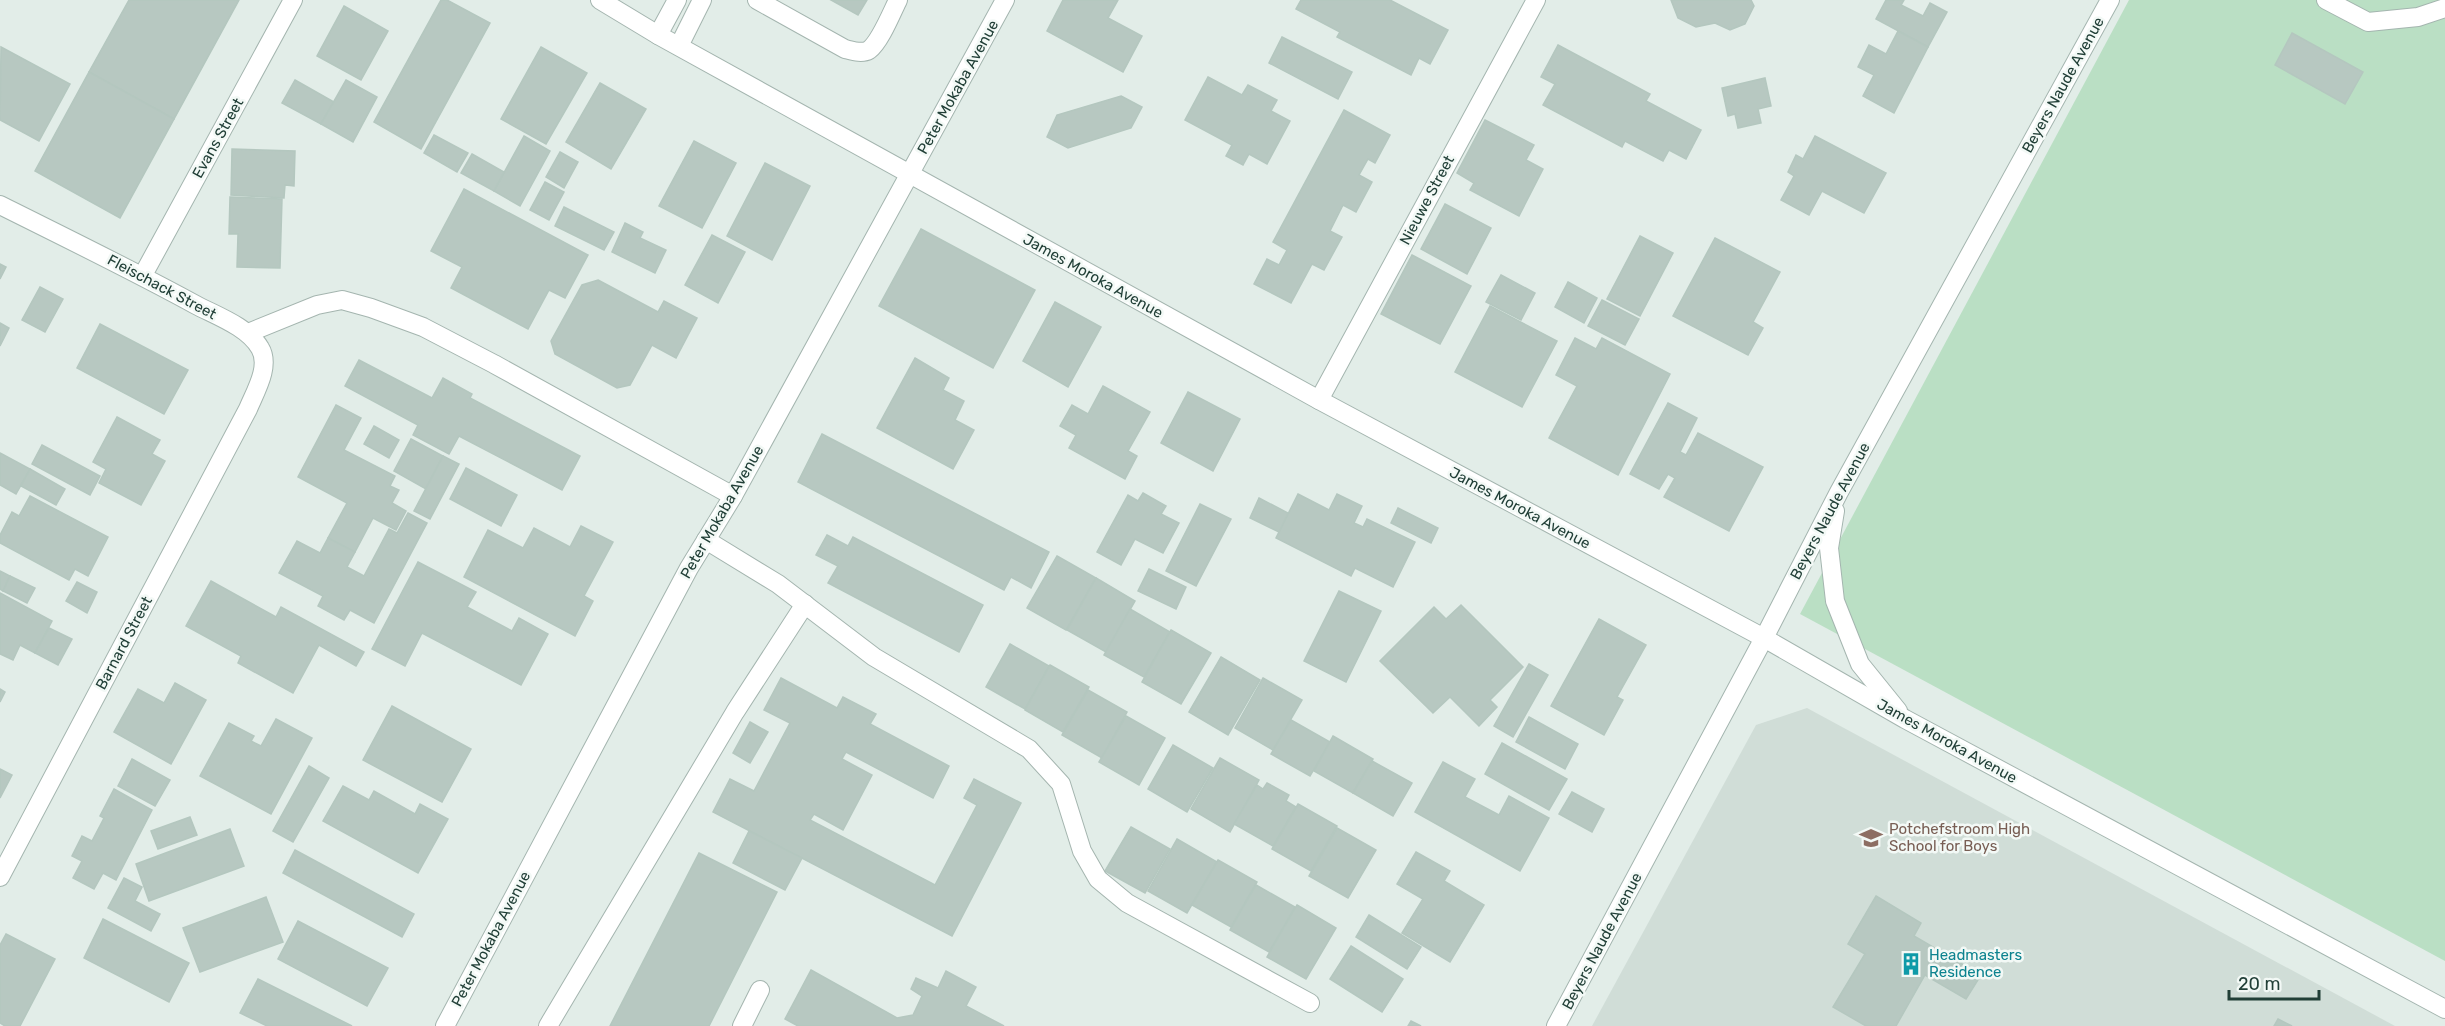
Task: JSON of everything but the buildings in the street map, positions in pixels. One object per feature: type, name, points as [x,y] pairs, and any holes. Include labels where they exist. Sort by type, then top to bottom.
[{"type":"street","name":"Evans Street","points":[[142,275],[293,0]]},
{"type":"street","name":"James Moroka Avenue","points":[[600,0],[657,35],[1319,400],[1764,638],[1905,719],[2445,1009]]},
{"type":"street","points":[[657,35],[677,0]]},
{"type":"street","points":[[679,46],[702,0]]},
{"type":"street","points":[[757,0],[845,49],[859,52],[868,51],[875,44],[898,0]]},
{"type":"street","name":"Peter Mokaba Avenue","points":[[445,1026],[706,540],[733,496],[1005,0]]},
{"type":"street","name":"Nieuwe Street","points":[[1319,400],[1536,0]]},
{"type":"street","name":"Beyers Naude Avenue","points":[[1556,1026],[1764,638],[1839,492],[2110,0]]},
{"type":"street","points":[[2326,0],[2368,22],[2418,17],[2445,8]]},
{"type":"street","name":"Fleischack Street","points":[[0,205],[142,275],[248,333],[261,349],[264,360],[260,380],[248,409]]},
{"type":"street","points":[[248,333],[316,305],[342,300],[371,308],[423,327],[733,496]]},
{"type":"street","name":"Barnard Street","points":[[0,877],[248,409]]},
{"type":"street","points":[[1839,492],[1829,548],[1835,601],[1860,664],[1905,719]]},
{"type":"street","points":[[706,540],[778,584],[874,657],[1029,750],[1061,783],[1082,851],[1098,879],[1127,903],[1310,1003]]},
{"type":"street","points":[[548,1026],[735,712],[805,604]]},
{"type":"street","points":[[742,1026],[760,990]]},
{"type":"shaded area","name":"Potchefstroom High School for Boys","points":[[1807,708],[2395,1026],[1592,1026],[1756,725]]},
{"type":"green space","points":[[2129,0],[2445,0],[2445,961],[1800,614]]},
{"type":"place","name":"Potchefstroom High School for Boys","points":[[1871,838]]},
{"type":"place","name":"Headmasters Residence","points":[[1911,964]]}]
